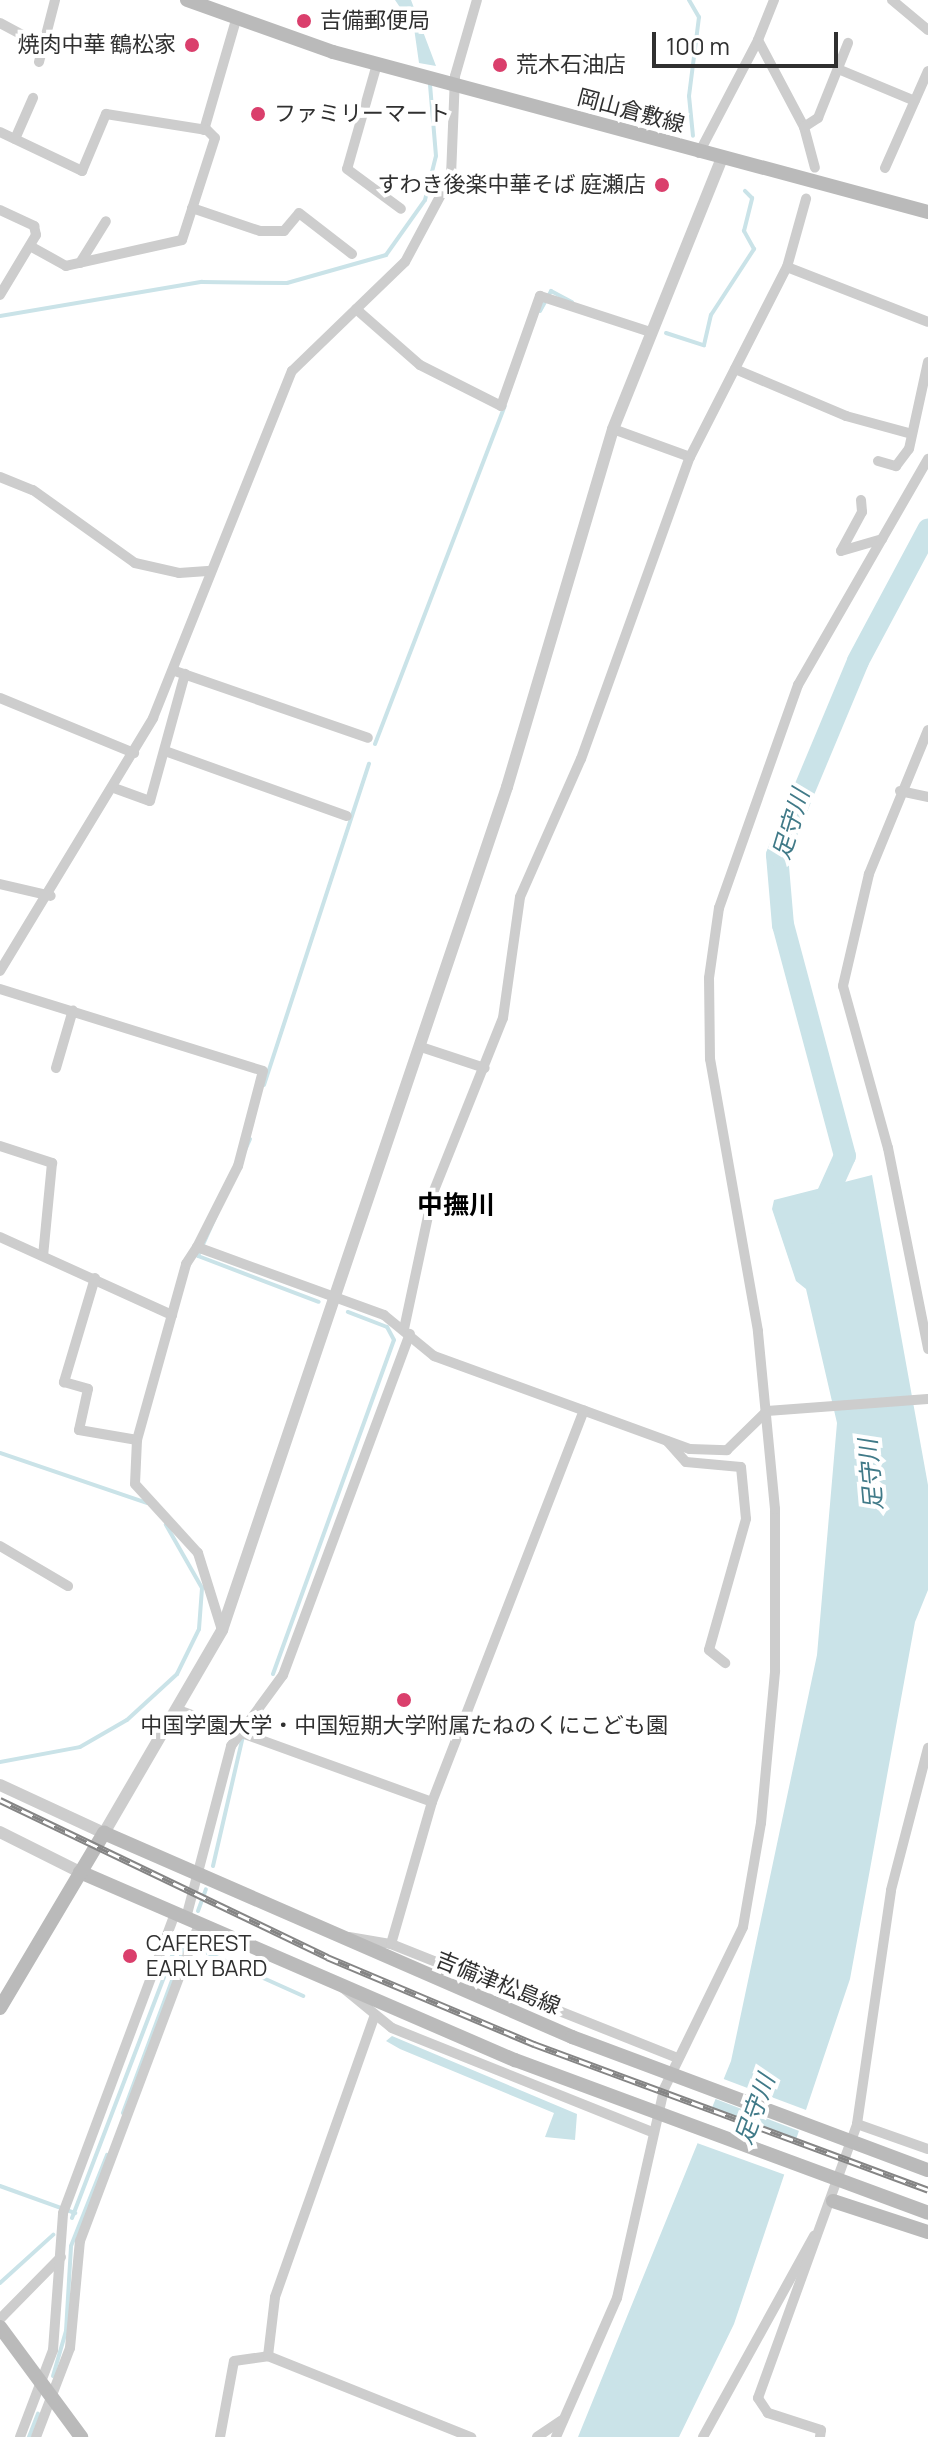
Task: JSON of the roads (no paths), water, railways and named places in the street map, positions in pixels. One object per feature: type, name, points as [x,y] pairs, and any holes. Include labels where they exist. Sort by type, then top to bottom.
[{"type":"main road","name":"岡山倉敷線","points":[[187,0],[236,20],[377,64],[721,160],[928,212]]},
{"type":"main road","points":[[0,2008],[104,1833]]},
{"type":"main road","name":"吉備津松島線","points":[[104,1833],[335,1938],[572,2037],[928,2170]]},
{"type":"main road","points":[[80,1872],[515,2060],[928,2213]]},
{"type":"main road","points":[[833,2201],[928,2232]]},
{"type":"main road","points":[[0,2327],[81,2437]]},
{"type":"street","points":[[39,62],[55,0]]},
{"type":"street","points":[[114,788],[150,801],[165,751],[180,672],[211,571],[253,483],[292,371],[405,262],[451,176],[450,84],[477,0]]},
{"type":"street","points":[[699,153],[758,40],[774,0]]},
{"type":"street","points":[[892,0],[928,30]]},
{"type":"street","points":[[204,130],[236,20]]},
{"type":"street","points":[[0,23],[43,46]]},
{"type":"street","points":[[758,40],[804,127],[815,168]]},
{"type":"street","points":[[804,127],[818,118],[848,43]]},
{"type":"street","points":[[377,64],[347,169],[401,209]]},
{"type":"street","points":[[838,69],[915,101]]},
{"type":"street","points":[[885,168],[928,71]]},
{"type":"street","points":[[15,139],[33,98]]},
{"type":"street","points":[[0,132],[82,171],[106,114],[204,130],[215,138],[182,240],[66,266],[30,246]]},
{"type":"street","points":[[0,1785],[104,1833],[222,1630],[421,1047],[613,429],[721,160]]},
{"type":"street","points":[[36,2437],[53,2400],[70,2348],[72,2239],[64,2210],[187,1919],[237,1730],[283,1675],[407,1332],[433,1193],[503,1018],[520,897],[581,759],[690,457],[787,267],[806,199]]},
{"type":"street","points":[[192,208],[260,231],[284,231],[299,213],[352,254]]},
{"type":"street","points":[[0,210],[34,226],[30,246],[0,295]]},
{"type":"street","points":[[80,263],[106,221]]},
{"type":"street","points":[[787,267],[928,322]]},
{"type":"street","points":[[356,309],[420,365],[501,406],[546,298],[650,332]]},
{"type":"street","points":[[878,461],[902,461],[912,434],[928,362]]},
{"type":"street","points":[[735,369],[846,416],[912,434]]},
{"type":"street","points":[[613,429],[690,457]]},
{"type":"street","points":[[556,2437],[617,2298],[650,2131],[677,2058],[743,1927],[753,1888],[777,1614],[770,1411],[714,1099],[708,1015],[714,938],[731,862],[778,734],[822,637],[928,459]]},
{"type":"street","points":[[0,477],[33,490],[135,563],[179,573],[211,571]]},
{"type":"street","points":[[861,500],[862,512],[841,551],[882,539]]},
{"type":"street","points":[[180,672],[368,738]]},
{"type":"street","points":[[0,971],[51,896],[180,672]]},
{"type":"street","points":[[0,698],[134,753]]},
{"type":"street","points":[[928,730],[900,791],[857,913],[843,986],[888,1148],[928,1349]]},
{"type":"street","points":[[165,751],[347,816]]},
{"type":"street","points":[[900,791],[928,797]]},
{"type":"street","points":[[0,884],[51,896]]},
{"type":"street","points":[[0,989],[263,1071],[238,1166],[172,1315],[137,1440],[135,1484],[198,1553],[222,1630]]},
{"type":"street","points":[[56,1068],[73,1010]]},
{"type":"street","points":[[421,1047],[485,1068]]},
{"type":"street","points":[[0,1146],[52,1163],[43,1256]]},
{"type":"street","points":[[0,1237],[172,1315]]},
{"type":"street","points":[[201,1249],[407,1332],[434,1356],[667,1441],[727,1450],[770,1411],[928,1399]]},
{"type":"street","points":[[95,1278],[64,1382],[88,1389],[79,1430],[137,1440]]},
{"type":"street","points":[[391,1944],[432,1802],[584,1410]]},
{"type":"street","points":[[667,1441],[686,1462],[741,1467],[746,1519],[709,1650],[725,1663]]},
{"type":"street","points":[[0,1546],[68,1586]]},
{"type":"street","points":[[178,1710],[432,1802]]},
{"type":"street","points":[[820,2437],[821,2430],[768,2413],[758,2398],[833,2201],[857,2124],[891,1890],[928,1748]]},
{"type":"street","points":[[0,1832],[80,1872]]},
{"type":"street","points":[[0,2319],[61,2257],[72,2239],[192,1945],[187,1919]]},
{"type":"street","points":[[335,1938],[391,1944],[677,2058]]},
{"type":"street","points":[[343,1988],[374,2018],[650,2131]]},
{"type":"street","points":[[268,2356],[275,2297],[374,2018]]},
{"type":"street","points":[[857,2124],[928,2149]]},
{"type":"street","points":[[703,2437],[822,2225]]},
{"type":"street","points":[[20,2437],[53,2350],[61,2257]]},
{"type":"street","points":[[220,2437],[234,2361],[268,2356],[456,2434],[471,2437]]},
{"type":"street","points":[[537,2437],[562,2420]]},
{"type":"water","points":[[395,0],[411,0],[436,66],[419,63],[414,28]]},
{"type":"water","points":[[872,1175],[928,1485],[928,1590],[915,1622],[850,1979],[734,2324],[679,2437],[578,2437],[731,2061],[817,1655],[837,1423],[806,1289],[796,1281],[772,1209],[774,1200]]},
{"type":"water","points":[[392,2036],[577,2114],[575,2140],[545,2137],[554,2113],[400,2049],[386,2041]]},
{"type":"waterway","points":[[689,0],[699,17],[689,96],[693,136]]},
{"type":"waterway","points":[[0,316],[202,282],[287,283],[386,255],[425,200],[436,156],[430,84]]},
{"type":"waterway","points":[[666,333],[704,345],[711,315],[754,249],[744,231],[752,198],[745,191]]},
{"type":"waterway","points":[[540,311],[551,291],[572,302]]},
{"type":"waterway","points":[[375,744],[505,406]]},
{"type":"waterway","name":"足守川","points":[[829,1213],[826,1198],[845,1156],[783,925],[777,855],[858,661],[928,530]]},
{"type":"waterway","points":[[264,1085],[369,764]]},
{"type":"waterway","points":[[250,1139],[198,1256],[319,1302]]},
{"type":"waterway","points":[[273,1674],[394,1340],[387,1327],[348,1312]]},
{"type":"waterway","points":[[0,1453],[147,1503]]},
{"type":"waterway","points":[[0,1762],[80,1747],[127,1720],[177,1674],[199,1629],[202,1588],[166,1525]]},
{"type":"waterway","points":[[213,1866],[243,1736]]},
{"type":"waterway","points":[[198,1911],[206,1889]]},
{"type":"waterway","points":[[123,2113],[189,1935]]},
{"type":"waterway","points":[[72,2218],[179,1938]]},
{"type":"waterway","points":[[192,1946],[303,1996]]},
{"type":"waterway","points":[[53,2376],[66,2331],[71,2246],[107,2155]]},
{"type":"waterway","points":[[0,2186],[75,2213]]},
{"type":"waterway","points":[[0,2283],[53,2235]]},
{"type":"waterway","points":[[29,2437],[38,2414]]},
{"type":"railway","points":[[0,1800],[327,1957],[534,2044],[928,2190]]},
{"type":"place","name":"吉備郵便局","points":[[304,21]]},
{"type":"place","name":"焼肉中華 鶴松家","points":[[192,45]]},
{"type":"place","name":"荒木石油店","points":[[500,65]]},
{"type":"place","name":"ファミリーマート","points":[[258,114]]},
{"type":"place","name":"すわき後楽中華そば 庭瀬店","points":[[662,185]]},
{"type":"place","name":"中国学園大学・中国短期大学附属たねのくにこども園","points":[[404,1700]]},
{"type":"place","name":"CAFEREST EARLY BARD","points":[[130,1956]]},
{"type":"district","name":"中撫川","points":[[456,1205]]}]
